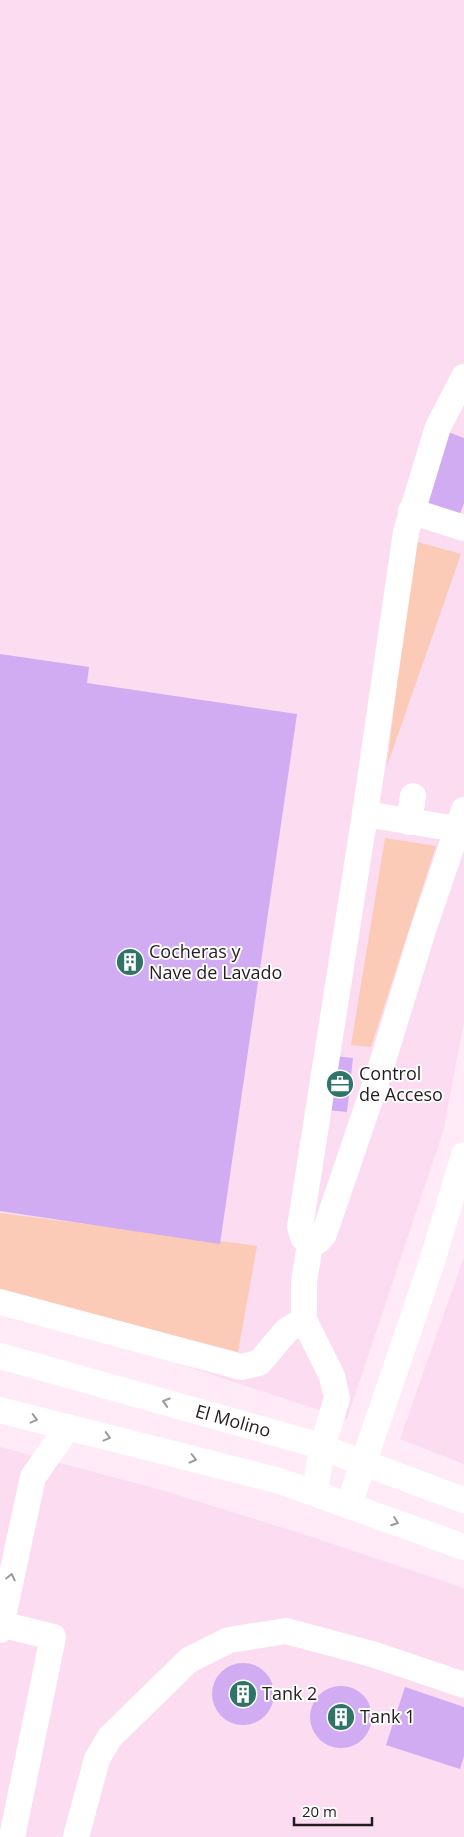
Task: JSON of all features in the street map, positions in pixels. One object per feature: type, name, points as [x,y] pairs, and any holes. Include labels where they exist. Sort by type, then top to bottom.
[{"type":"street","points":[[310,1244],[303,1238],[300,1227],[365,814],[406,532],[438,427],[464,377]]},
{"type":"street","points":[[411,511],[464,528]]},
{"type":"street","points":[[409,822],[413,796]]},
{"type":"street","points":[[310,1244],[318,1241],[324,1234],[382,1067],[424,927],[461,820],[409,822],[365,814]]},
{"type":"street","points":[[349,1505],[432,1262],[464,1155]]},
{"type":"street","points":[[310,1244],[304,1282],[304,1320],[332,1376],[336,1398],[322,1448],[315,1492]]},
{"type":"street","points":[[0,1302],[242,1367],[259,1363],[287,1330],[304,1320]]},
{"type":"street","name":"El Molino","points":[[0,1356],[322,1448],[464,1500]]},
{"type":"street","points":[[0,1410],[269,1478],[315,1492],[464,1548]]},
{"type":"street","points":[[12,1837],[53,1637],[0,1626],[33,1476],[68,1427]]},
{"type":"street","points":[[76,1837],[97,1759],[110,1737],[189,1660],[229,1640],[286,1630],[372,1654],[464,1685]]},
{"type":"shaded area","points":[[0,0],[464,0],[464,1022],[443,1132],[347,1419],[164,1359],[0,1316]]},
{"type":"shaded area","points":[[414,541],[461,554],[387,766]]},
{"type":"shaded area","points":[[385,838],[436,846],[371,1047],[351,1045]]},
{"type":"shaded area","points":[[0,1213],[257,1246],[238,1352],[0,1290]]},
{"type":"shaded area","points":[[464,1257],[464,1464],[400,1439]]},
{"type":"shaded area","points":[[0,1447],[161,1490],[306,1535],[464,1588],[464,1837],[0,1837]]},
{"type":"building","points":[[443,430],[464,438],[464,503],[457,522],[424,510]]},
{"type":"building","name":"Cocheras y Nave de Lavado","points":[[0,654],[89,667],[87,683],[297,714],[220,1244],[0,1211]]},
{"type":"building","name":"Control de Acceso","points":[[334,1056],[353,1058],[347,1112],[327,1110]]},
{"type":"building","name":"Tank 2","points":[[243,1663],[255,1666],[265,1672],[271,1682],[274,1694],[271,1706],[265,1716],[255,1722],[243,1725],[231,1722],[221,1716],[215,1706],[212,1694],[215,1682],[221,1672],[231,1666]]},
{"type":"building","name":"Tank 1","points":[[341,1686],[358,1691],[363,1695],[367,1700],[372,1717],[367,1734],[363,1739],[358,1743],[341,1748],[324,1743],[319,1739],[315,1734],[310,1717],[315,1700],[319,1695],[324,1691]]},
{"type":"building","points":[[405,1687],[464,1707],[464,1756],[460,1769],[386,1745]]},
{"type":"place","name":"Cocheras y Nave de Lavado","points":[[130,962]]},
{"type":"place","name":"Control de Acceso","points":[[340,1084]]},
{"type":"place","name":"Tank 2","points":[[243,1694]]},
{"type":"place","name":"Tank 1","points":[[341,1717]]}]
